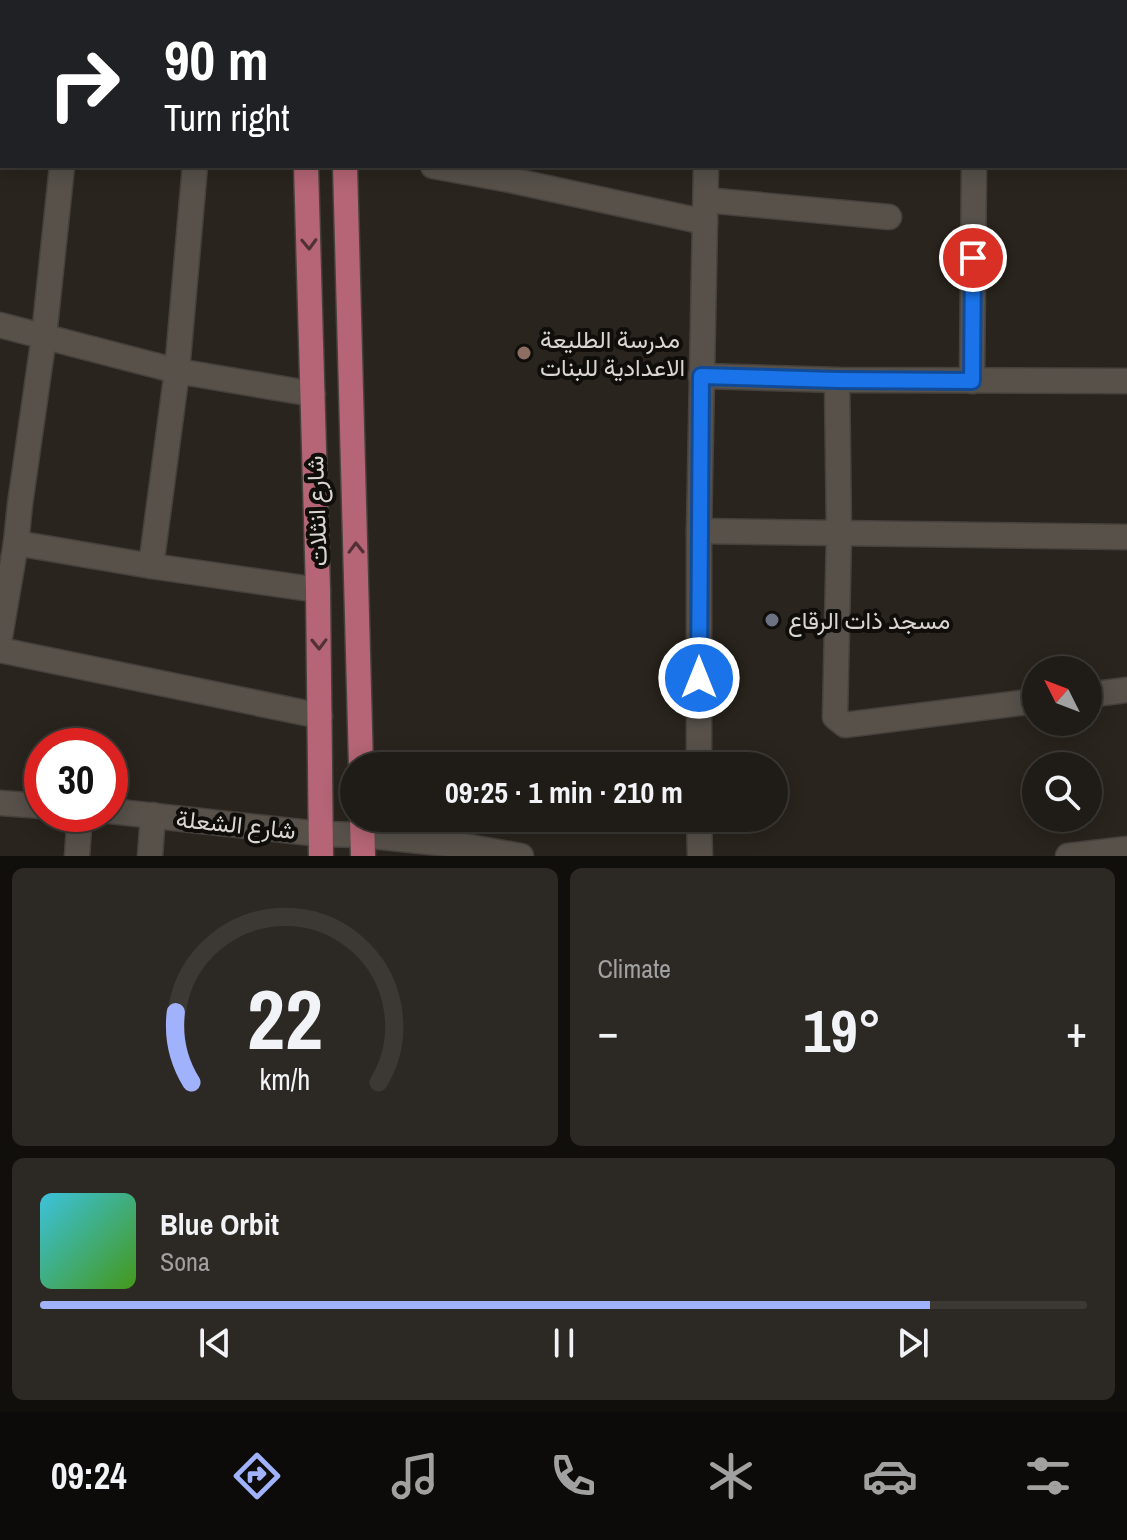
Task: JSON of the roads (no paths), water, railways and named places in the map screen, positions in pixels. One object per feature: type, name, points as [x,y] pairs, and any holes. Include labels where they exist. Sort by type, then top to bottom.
[{"type":"main road","name":"شارع انثلات","points":[[306,168],[318,590],[320,845]]},
{"type":"main road","name":"شارع انثلات","points":[[345,168],[361,752]]},
{"type":"street","points":[[0,636],[16,543],[10,502],[44,336],[62,168]]},
{"type":"street","points":[[151,566],[177,371],[195,168]]},
{"type":"street","points":[[455,168],[510,173],[705,211],[889,217]]},
{"type":"street","points":[[699,752],[699,531],[706,168]]},
{"type":"street","points":[[972,381],[974,168]]},
{"type":"street","points":[[0,325],[177,371],[313,394]]},
{"type":"street","points":[[701,376],[837,380],[1127,381]]},
{"type":"street","points":[[837,380],[839,534],[835,717],[845,725],[1022,703]]},
{"type":"street","points":[[699,531],[1127,537]]},
{"type":"street","points":[[16,543],[318,590]]},
{"type":"street","points":[[0,650],[320,716]]},
{"type":"street","points":[[1102,693],[1127,690]]},
{"type":"street","points":[[0,803],[24,805]]},
{"type":"street","name":"شارع الشعلة","points":[[128,813],[320,845],[362,836],[521,856]]},
{"type":"street","points":[[150,856],[153,815]]},
{"type":"street","points":[[77,856],[79,832]]},
{"type":"street","points":[[699,832],[700,856]]},
{"type":"street","points":[[1068,856],[1127,849]]},
{"type":"place","name":"مدرسة الطليعة الاعدادية للبنات","points":[[524,353]]},
{"type":"place","name":"مسجد ذات الرقاع","points":[[772,620]]}]
